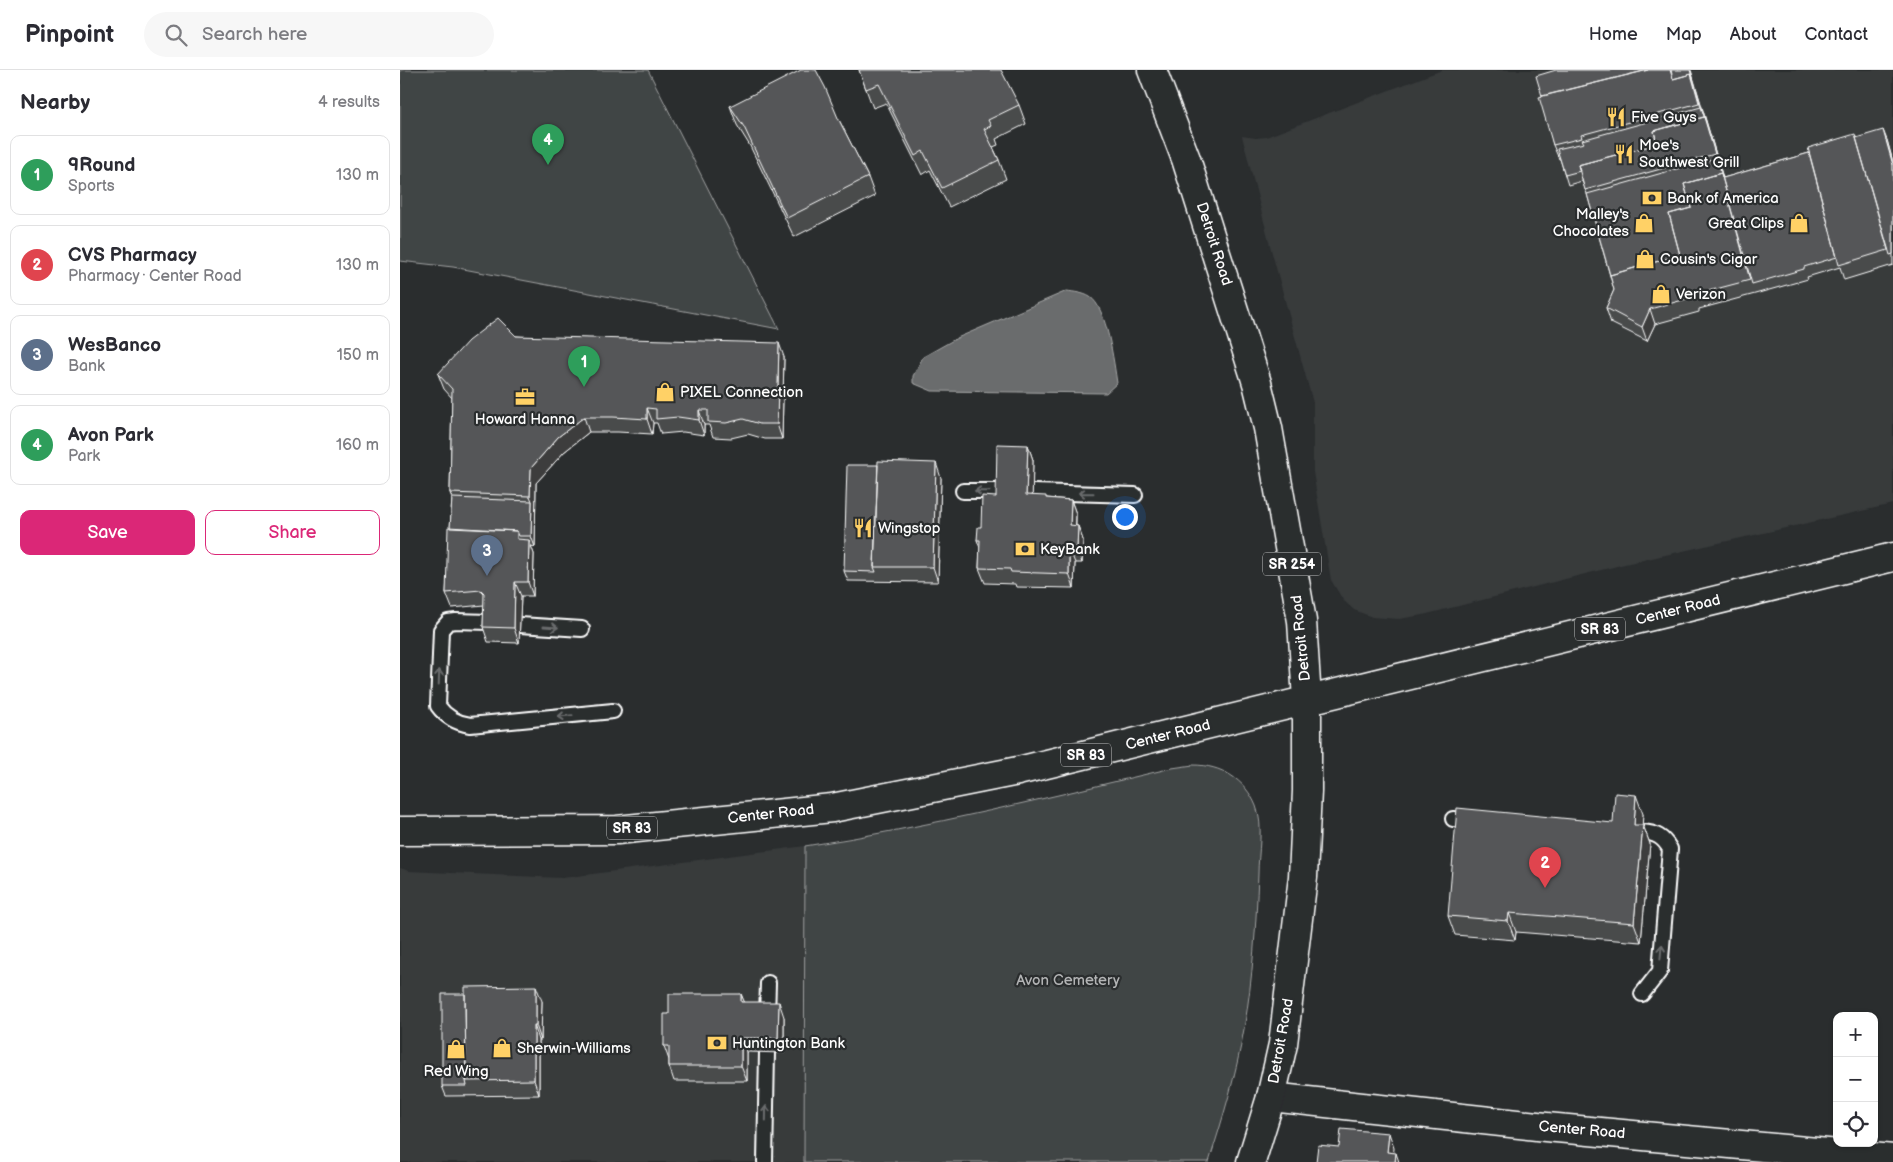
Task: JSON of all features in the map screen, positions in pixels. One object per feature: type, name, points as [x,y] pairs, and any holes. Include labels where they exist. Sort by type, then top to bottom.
[{"type":"main road","name":"Detroit Road","points":[[1152,70],[1191,175],[1250,358],[1265,414],[1302,621],[1307,700],[1307,791],[1303,877],[1283,1044],[1271,1097],[1251,1162]]},
{"type":"main road","name":"Center Road","points":[[400,831],[617,830],[832,808],[1018,771],[1893,557]]},
{"type":"main road","name":"Center Road","points":[[1271,1097],[1546,1127],[1893,1159]]},
{"type":"lane","points":[[963,491],[1001,491]]},
{"type":"lane","points":[[1032,492],[1135,495]]},
{"type":"lane","points":[[489,622],[448,622],[441,630],[438,706],[455,721],[470,725],[613,711]]},
{"type":"lane","points":[[520,625],[582,629]]},
{"type":"lane","points":[[1453,819],[1492,822]]},
{"type":"lane","points":[[1642,832],[1652,832],[1659,836],[1670,849],[1660,971],[1642,994]]},
{"type":"lane","points":[[767,1017],[768,982]]},
{"type":"lane","points":[[765,1162],[767,1052]]},
{"type":"shaded area","points":[[1442,70],[1893,70],[1893,504],[1625,564],[1423,615],[1399,619],[1372,617],[1354,610],[1343,600],[1331,580],[1313,472],[1313,403],[1242,136],[1266,137]]},
{"type":"shaded area","points":[[1067,291],[1090,297],[1101,312],[1112,350],[1117,383],[1106,393],[932,391],[913,383],[913,376],[923,357],[957,338]]},
{"type":"shaded area","points":[[805,846],[804,1162],[400,1162],[400,868],[409,871],[562,878]]},
{"type":"green space","points":[[400,70],[648,70],[779,329],[453,267],[400,261]]},
{"type":"green space","name":"Avon Cemetery","points":[[1193,765],[1222,771],[1239,781],[1251,796],[1260,822],[1255,932],[1247,1010],[1233,1080],[1209,1162],[804,1162],[805,846],[943,821],[1172,768]]},
{"type":"building","points":[[801,70],[816,70],[868,177],[787,218],[744,127],[730,106]]},
{"type":"building","points":[[859,70],[1001,70],[1019,105],[988,120],[991,126],[984,129],[999,160],[942,188],[923,151],[915,156],[879,84],[866,89]]},
{"type":"building","points":[[1556,70],[1648,70],[1542,96],[1536,76]]},
{"type":"building","points":[[1648,70],[1670,70],[1673,79],[1691,74],[1699,103],[1581,135],[1582,138],[1553,145],[1539,97]]},
{"type":"building","points":[[1671,70],[1690,70],[1693,79],[1691,74],[1673,79]]},
{"type":"building","points":[[1701,107],[1706,122],[1704,117],[1654,131],[1657,144],[1578,165],[1580,171],[1565,175],[1557,149],[1584,143],[1582,140]]},
{"type":"building","points":[[1704,117],[1715,154],[1585,190],[1578,165],[1657,144],[1654,131]]},
{"type":"building","points":[[1883,130],[1893,165],[1893,254],[1890,255],[1856,138]]},
{"type":"building","points":[[1855,134],[1888,250],[1839,265],[1808,148]]},
{"type":"building","points":[[1809,153],[1837,257],[1752,284],[1721,173],[1684,184],[1691,208],[1669,214],[1680,255],[1610,275],[1587,194],[1716,158],[1723,178]]},
{"type":"building","points":[[1721,173],[1750,280],[1650,309],[1642,327],[1606,308],[1614,290],[1610,275],[1680,255],[1669,214],[1691,208],[1684,184]]},
{"type":"building","points":[[498,318],[516,336],[779,343],[777,424],[760,424],[743,419],[726,423],[708,422],[708,410],[699,410],[699,420],[678,417],[656,419],[656,409],[647,408],[647,419],[584,417],[558,437],[531,468],[530,496],[450,493],[452,389],[438,374],[468,341]]},
{"type":"building","points":[[997,444],[1028,445],[1026,495],[1071,500],[1070,525],[1078,526],[1077,548],[1069,548],[1069,574],[1011,572],[1010,569],[979,568],[980,540],[977,540],[978,527],[981,527],[982,496],[996,497]]},
{"type":"building","points":[[878,461],[936,463],[933,567],[874,567]]},
{"type":"building","points":[[847,465],[878,465],[874,567],[876,572],[844,571]]},
{"type":"building","points":[[452,498],[532,501],[531,536],[519,536],[517,531],[450,528]]},
{"type":"building","points":[[448,527],[517,531],[517,539],[529,540],[528,582],[515,582],[514,628],[483,627],[484,593],[481,590],[446,593]]},
{"type":"building","points":[[1615,793],[1636,795],[1634,825],[1643,825],[1634,923],[1509,913],[1508,921],[1448,916],[1457,808],[1613,823]]},
{"type":"building","points":[[536,986],[534,1080],[466,1081],[465,987]]},
{"type":"building","points":[[442,994],[465,994],[467,1086],[442,1086]]},
{"type":"building","points":[[669,994],[741,994],[741,1002],[779,1002],[778,1038],[741,1038],[741,1066],[669,1066],[669,1046],[664,1046],[664,1014],[669,1014]]},
{"type":"building","points":[[1341,1129],[1389,1133],[1387,1152],[1396,1153],[1395,1162],[1316,1162],[1318,1145],[1339,1147]]},
{"type":"place","name":"Five Guys","points":[[1616,117]]},
{"type":"place","name":"Moe's Southwest Grill","points":[[1624,154]]},
{"type":"place","name":"Avon Park","points":[[548,165]]},
{"type":"place","name":"Bank of America","points":[[1652,198]]},
{"type":"place","name":"Malley's Chocolates","points":[[1644,223]]},
{"type":"place","name":"Great Clips","points":[[1799,223]]},
{"type":"place","name":"Cousin's Cigar","points":[[1645,259]]},
{"type":"place","name":"Verizon","points":[[1661,294]]},
{"type":"place","name":"9Round","points":[[584,387]]},
{"type":"place","name":"PIXEL Connection","points":[[665,392]]},
{"type":"place","name":"Howard Hanna","points":[[525,397]]},
{"type":"place","name":"Wingstop","points":[[863,528]]},
{"type":"place","name":"KeyBank","points":[[1025,549]]},
{"type":"place","name":"WesBanco","points":[[487,576]]},
{"type":"place","name":"CVS Pharmacy","points":[[1545,888]]},
{"type":"place","name":"Huntington Bank","points":[[717,1043]]},
{"type":"place","name":"Sherwin-Williams","points":[[502,1048]]},
{"type":"place","name":"Red Wing","points":[[456,1049]]}]
